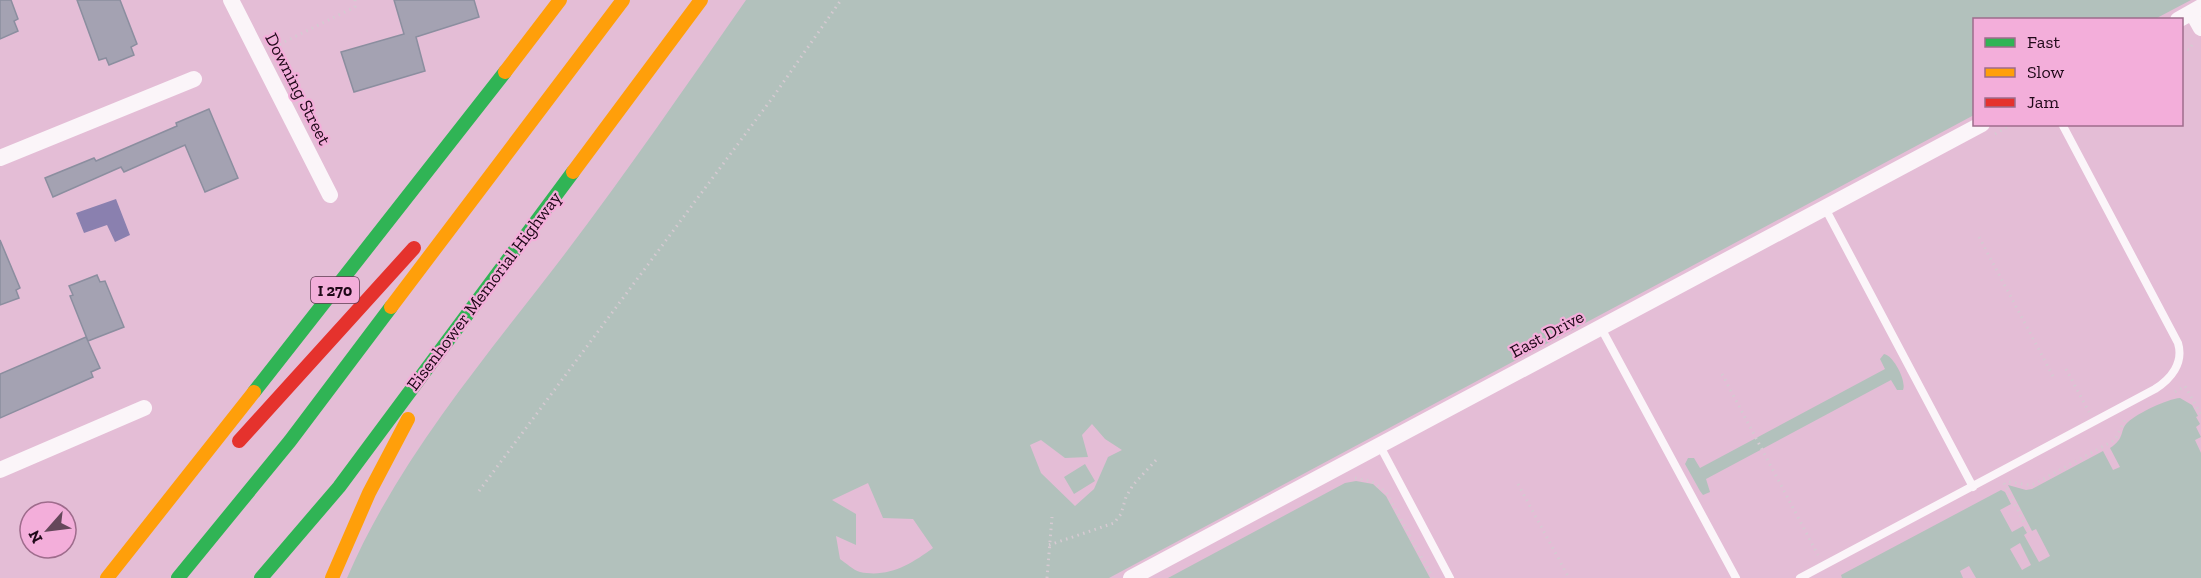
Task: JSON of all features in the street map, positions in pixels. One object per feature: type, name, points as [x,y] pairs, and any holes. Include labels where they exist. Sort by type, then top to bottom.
[{"type":"highway","name":"I 270","points":[[106,578],[382,231],[560,0]]},
{"type":"highway","points":[[178,578],[290,441],[622,0]]},
{"type":"highway","name":"Eisenhower Memorial Highway","points":[[261,578],[339,487],[701,0]]},
{"type":"highway","points":[[445,213],[538,110]]},
{"type":"highway","points":[[226,456],[421,239]]},
{"type":"highway","points":[[332,578],[369,493],[451,336]]},
{"type":"highway","points":[[117,578],[187,499]]},
{"type":"street","name":"Downing Street","points":[[231,0],[330,195]]},
{"type":"street","points":[[2191,13],[2201,28]]},
{"type":"street","points":[[0,158],[194,79]]},
{"type":"street","name":"East Drive","points":[[1131,578],[1978,126]]},
{"type":"street","points":[[0,470],[144,408]]},
{"type":"lane","points":[[1800,578],[2163,384],[2178,366],[2180,350],[2063,126]]},
{"type":"lane","points":[[1825,208],[1972,486]]},
{"type":"lane","points":[[1601,328],[1736,578]]},
{"type":"lane","points":[[1380,446],[1450,578]]},
{"type":"path","points":[[259,54],[355,7],[355,0]]},
{"type":"path","points":[[479,491],[773,97],[841,0]]},
{"type":"path","points":[[2183,48],[2189,50],[2192,45]]},
{"type":"path","points":[[1979,237],[2053,376]]},
{"type":"path","points":[[2066,369],[2094,422]]},
{"type":"path","points":[[1722,374],[1819,556]]},
{"type":"path","points":[[2167,396],[2185,386],[2201,415]]},
{"type":"path","points":[[2029,532],[2004,483],[2034,484],[2115,440],[2123,423],[2130,416]]},
{"type":"path","points":[[1049,545],[1114,523],[1121,514],[1126,497],[1133,485],[1157,459]]},
{"type":"path","points":[[1348,480],[1359,478],[1371,481],[1386,492],[1432,578]]},
{"type":"path","points":[[1518,483],[1569,578]]},
{"type":"path","points":[[1047,578],[1052,517]]},
{"type":"shaded area","points":[[746,0],[2191,0],[2157,18],[1973,18],[1973,116],[1109,578],[347,578],[391,492],[445,410],[564,255]],"holes":[[[1092,424],[1105,439],[1122,450],[1108,457],[1094,489],[1075,506],[1041,473],[1030,445],[1041,440],[1065,458],[1088,457],[1082,435]],[[868,483],[883,518],[913,519],[933,548],[908,564],[881,573],[860,572],[840,559],[836,536],[856,545],[856,514],[832,500]]]},
{"type":"shaded area","points":[[116,199],[130,235],[115,242],[107,225],[84,233],[76,213]]},
{"type":"shaded area","points":[[1884,354],[1888,355],[1898,369],[1903,381],[1903,390],[1897,390],[1891,380],[1706,479],[1710,492],[1703,495],[1685,464],[1688,458],[1694,458],[1700,468],[1885,369],[1880,359]]},
{"type":"shaded area","points":[[2180,398],[2192,405],[2200,424],[2196,427],[2201,437],[2195,440],[2201,453],[2201,578],[1976,578],[1969,566],[1960,571],[1963,578],[1842,578],[1841,575],[2001,490],[2005,492],[2011,504],[2000,510],[2012,532],[2023,526],[2027,533],[2024,535],[2039,562],[2050,556],[2036,529],[2032,531],[2008,485],[2026,490],[2032,489],[2103,451],[2113,470],[2120,467],[2110,448],[2118,441],[2125,425],[2145,411]],"holes":[[[2020,543],[2031,565],[2022,570],[2010,549]]]},
{"type":"shaded area","points":[[1085,464],[1095,481],[1074,494],[1064,477]]},
{"type":"shaded area","points":[[1356,481],[1373,484],[1386,496],[1430,578],[1168,578],[1345,483]]},
{"type":"building","points":[[0,0],[11,0],[18,19],[14,21],[18,31],[0,39]]},
{"type":"building","points":[[77,0],[120,0],[137,44],[131,47],[134,55],[109,65],[106,58],[99,60]]},
{"type":"building","points":[[394,0],[474,0],[479,17],[416,37],[425,71],[354,92],[341,52],[404,34]]},
{"type":"building","points":[[209,109],[238,178],[205,192],[185,145],[124,172],[121,167],[53,197],[45,178],[94,158],[96,161],[177,126],[176,123]]},
{"type":"building","points":[[0,240],[20,288],[16,290],[19,298],[0,305]]},
{"type":"building","points":[[97,275],[100,282],[105,281],[124,327],[88,341],[70,296],[73,295],[69,286]]},
{"type":"building","points":[[86,337],[100,368],[91,372],[93,377],[0,418],[0,374]]},
{"type":"traffic: fast","points":[[254,392],[505,72]]},
{"type":"traffic: fast","points":[[261,578],[339,487],[573,172]]},
{"type":"traffic: fast","points":[[178,578],[290,441],[391,307]]},
{"type":"traffic: slow","points":[[505,72],[560,0]]},
{"type":"traffic: slow","points":[[391,307],[623,0]]},
{"type":"traffic: slow","points":[[573,172],[701,0]]},
{"type":"traffic: slow","points":[[107,578],[254,392]]},
{"type":"traffic: slow","points":[[332,578],[369,493],[408,419]]},
{"type":"traffic: jam","points":[[239,441],[414,248]]}]
